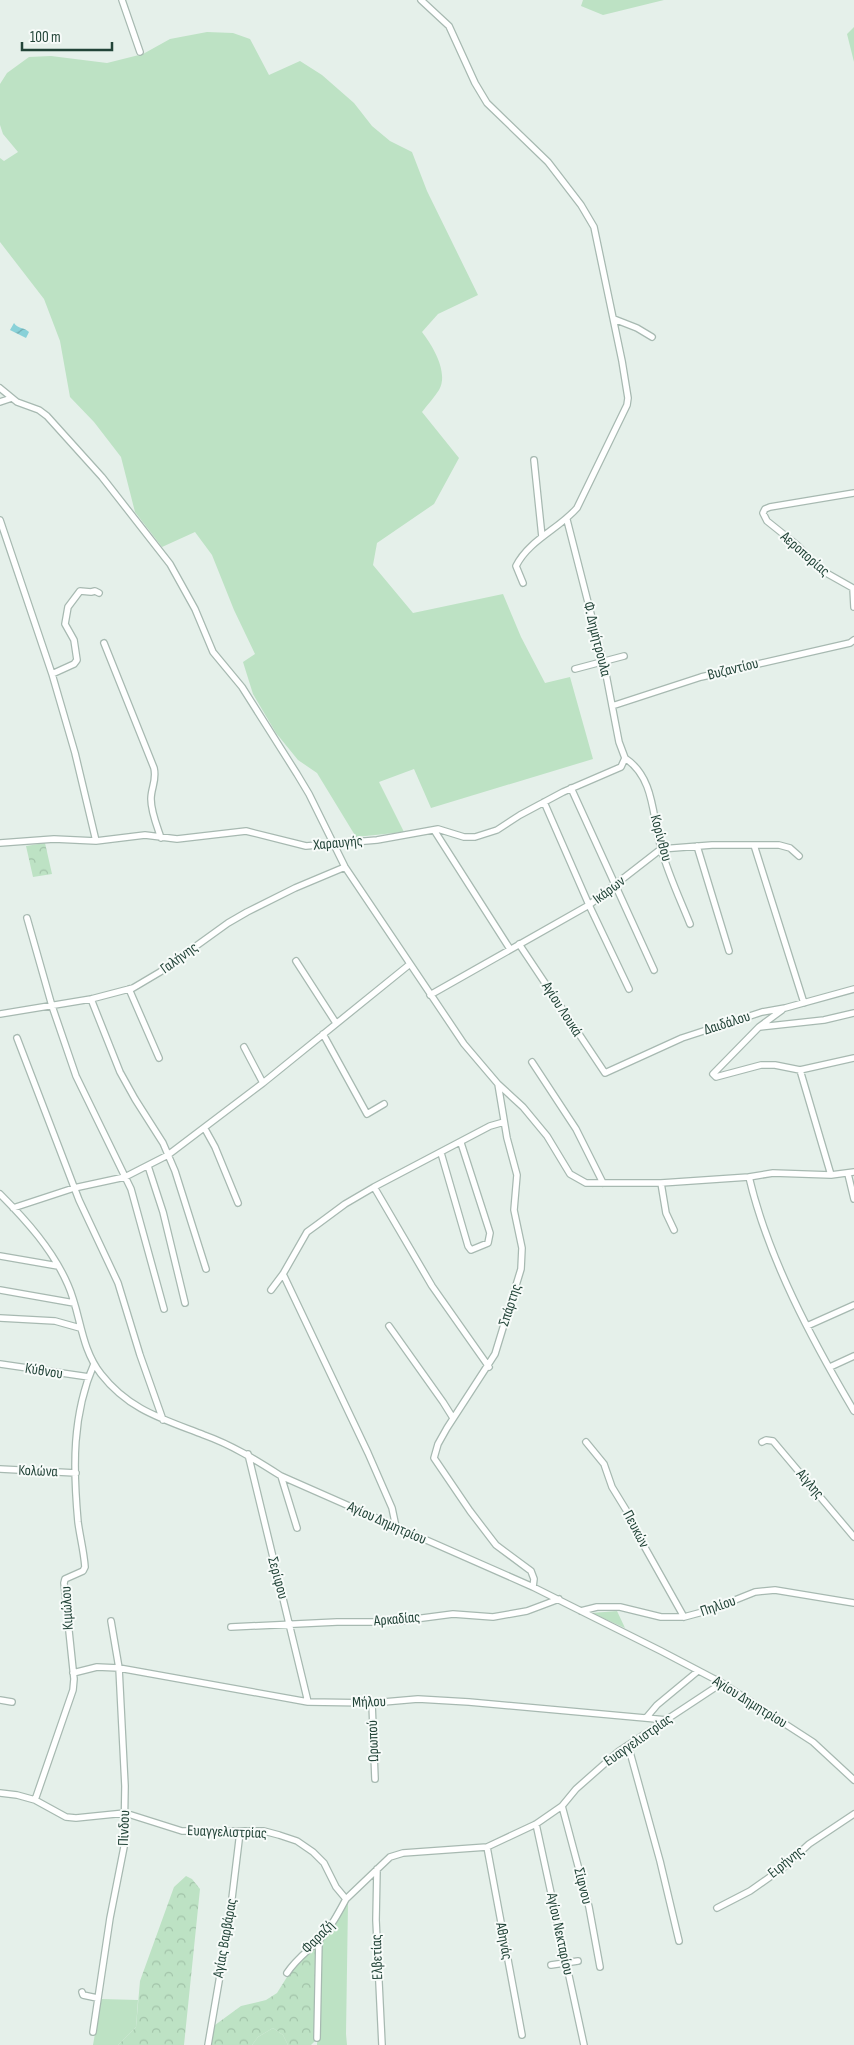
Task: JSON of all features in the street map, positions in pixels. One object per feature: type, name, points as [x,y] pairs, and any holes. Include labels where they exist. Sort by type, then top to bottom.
[{"type":"street","points":[[122,0],[140,52]]},
{"type":"street","points":[[421,0],[449,26],[475,83],[487,103],[548,162],[581,205],[594,227],[614,319],[628,398],[628,405],[577,508],[567,520],[542,537],[520,558],[516,566],[523,583]]},
{"type":"street","points":[[614,319],[637,328],[652,337]]},
{"type":"street","points":[[0,388],[12,398],[39,410],[47,416],[102,477],[170,564],[195,609],[213,652],[242,687],[297,774],[345,867],[473,1056],[498,1084],[523,1107],[547,1136],[570,1174],[586,1183],[661,1183],[782,1173],[831,1175],[851,1173],[854,1199]]},
{"type":"street","points":[[0,402],[12,398]]},
{"type":"street","points":[[534,460],[542,537]]},
{"type":"street","name":"Αεροπορίας","points":[[853,588],[821,570],[797,545],[767,522],[763,513],[765,509],[770,507],[854,493]]},
{"type":"street","points":[[0,520],[52,674],[96,841]]},
{"type":"street","name":"Φ. Δημήτρουλα","points":[[567,520],[602,661],[618,742],[625,758]]},
{"type":"street","points":[[853,588],[854,607]]},
{"type":"street","points":[[52,674],[74,664],[77,660],[74,640],[65,624],[68,607],[80,591],[95,591],[99,593]]},
{"type":"street","name":"Βυζαντίου","points":[[612,706],[701,677],[850,643],[854,640]]},
{"type":"street","points":[[104,643],[155,774],[151,804],[161,838]]},
{"type":"street","points":[[575,669],[624,656]]},
{"type":"street","name":"Χαραυγής","points":[[0,843],[54,839],[96,841],[145,835],[161,838],[203,837],[246,831],[306,846],[377,840],[438,829],[464,837],[485,835],[544,802],[621,766],[625,758]]},
{"type":"street","name":"Κορίνθου","points":[[625,758],[635,765],[644,777],[661,849],[690,924]]},
{"type":"street","points":[[572,788],[614,886],[654,970]]},
{"type":"street","points":[[544,802],[589,905],[629,989]]},
{"type":"street","points":[[434,830],[510,949]]},
{"type":"street","points":[[754,845],[804,1002]]},
{"type":"street","points":[[661,849],[697,846],[780,845],[790,848],[799,856]]},
{"type":"street","points":[[697,846],[729,951]]},
{"type":"street","name":"Ικάρων","points":[[430,995],[589,905],[661,849]]},
{"type":"street","name":"Γαλήνης","points":[[0,1014],[92,999],[129,989],[160,972],[228,923],[247,912],[295,888],[345,867]]},
{"type":"street","points":[[27,918],[52,1006],[76,1076],[131,1189],[164,1309]]},
{"type":"street","name":"Αγίου Λουκά","points":[[519,944],[605,1073]]},
{"type":"street","points":[[296,961],[336,1023]]},
{"type":"street","points":[[13,1208],[74,1188],[124,1177],[168,1155],[205,1129],[410,964]]},
{"type":"street","points":[[129,989],[159,1058]]},
{"type":"street","name":"Δαιδάλου","points":[[605,1073],[682,1038],[762,1012],[785,1008],[854,989]]},
{"type":"street","points":[[92,999],[120,1072],[168,1155],[179,1182],[206,1269]]},
{"type":"street","points":[[785,1008],[759,1027],[713,1074],[716,1077],[761,1065],[775,1065],[800,1070],[854,1058]]},
{"type":"street","points":[[759,1027],[824,1020],[854,1013]]},
{"type":"street","points":[[323,1034],[367,1114],[384,1104]]},
{"type":"street","points":[[17,1038],[74,1188],[118,1283],[140,1355],[163,1420]]},
{"type":"street","points":[[244,1047],[263,1083]]},
{"type":"street","points":[[532,1062],[576,1129],[603,1183]]},
{"type":"street","points":[[800,1070],[831,1175]]},
{"type":"street","name":"Σπάρτης","points":[[498,1084],[509,1147],[517,1176],[514,1210],[521,1236],[522,1260],[519,1279],[495,1354],[453,1418],[438,1444],[434,1458],[496,1545],[531,1571],[534,1587]]},
{"type":"street","points":[[271,1290],[283,1274],[307,1232],[345,1204],[374,1186],[490,1126],[504,1122]]},
{"type":"street","points":[[205,1129],[215,1147],[238,1203]]},
{"type":"street","points":[[441,1153],[468,1246],[471,1250],[476,1249],[488,1243],[490,1233],[460,1143]]},
{"type":"street","points":[[148,1166],[163,1212],[185,1303]]},
{"type":"street","points":[[749,1177],[755,1204],[781,1270],[807,1326],[854,1412]]},
{"type":"street","points":[[661,1183],[666,1213],[674,1230]]},
{"type":"street","points":[[374,1186],[432,1286],[488,1367]]},
{"type":"street","name":"Αγίου Δημητρίου","points":[[0,1194],[26,1221],[58,1266],[68,1285],[83,1339],[94,1364],[108,1382],[132,1404],[163,1420],[248,1454],[281,1476],[534,1587],[636,1637],[722,1684],[813,1742],[854,1780]]},
{"type":"street","points":[[0,1256],[58,1266]]},
{"type":"street","points":[[283,1274],[368,1453],[392,1508],[396,1527]]},
{"type":"street","points":[[0,1290],[74,1303]]},
{"type":"street","points":[[807,1326],[854,1305]]},
{"type":"street","points":[[0,1318],[55,1321],[80,1328]]},
{"type":"street","points":[[389,1326],[453,1418]]},
{"type":"street","points":[[830,1367],[854,1356]]},
{"type":"street","name":"Κύθνου","points":[[0,1364],[88,1377]]},
{"type":"street","name":"Κιμώλου","points":[[35,1800],[73,1690],[64,1583],[65,1580],[83,1571],[85,1567],[78,1522],[74,1440],[81,1402],[94,1364]]},
{"type":"street","name":"Αίγλης","points":[[762,1442],[766,1440],[773,1441],[851,1529],[854,1537]]},
{"type":"street","name":"Πευκών","points":[[586,1442],[604,1464],[612,1487],[628,1512],[634,1528],[684,1618]]},
{"type":"street","name":"Σερίφου","points":[[248,1454],[308,1702]]},
{"type":"street","name":"Κολώνα","points":[[0,1470],[76,1473]]},
{"type":"street","points":[[281,1476],[297,1528]]},
{"type":"street","name":"Πηλίου","points":[[581,1611],[620,1607],[662,1617],[684,1618],[755,1592],[775,1590],[854,1603]]},
{"type":"street","name":"Αρκαδίας","points":[[231,1627],[360,1621],[392,1622],[453,1614],[493,1617],[548,1605],[559,1599]]},
{"type":"street","name":"Πίνδου","points":[[93,2032],[97,1998],[124,1847],[119,1668],[111,1621]]},
{"type":"street","name":"Μήλου","points":[[73,1673],[97,1667],[119,1668],[308,1702],[372,1703],[418,1700],[469,1702],[667,1720]]},
{"type":"street","points":[[646,1718],[657,1705],[698,1671]]},
{"type":"street","name":"Ευαγγελιστρίας","points":[[0,1793],[35,1800],[66,1817],[76,1818],[124,1813],[182,1831],[264,1831],[296,1841],[312,1852],[324,1863],[336,1887],[346,1899],[390,1857],[403,1853],[487,1847],[536,1824],[562,1806],[592,1774],[628,1744],[722,1684]]},
{"type":"street","points":[[0,1700],[12,1702]]},
{"type":"street","name":"Ωρωπού","points":[[372,1703],[375,1779]]},
{"type":"street","points":[[628,1744],[660,1861],[679,1941]]},
{"type":"street","name":"Σίφνου","points":[[562,1806],[589,1907],[600,1967]]},
{"type":"street","name":"Ειρήνης","points":[[717,1908],[750,1891],[784,1868],[809,1844],[854,1815]]},
{"type":"street","name":"Αγίου Νεκταρίου","points":[[536,1824],[584,2045]]},
{"type":"street","name":"Αγίας Βαρβάρας","points":[[208,2045],[229,1923],[240,1832]]},
{"type":"street","name":"Αθηνάς","points":[[487,1847],[522,2035]]},
{"type":"street","name":"Ελβετίας","points":[[377,1868],[376,1920],[382,2045]]},
{"type":"street","name":"Φαραζή","points":[[287,1972],[296,1958],[319,1939],[334,1923],[346,1899]]},
{"type":"street","points":[[317,2038],[319,1939]]},
{"type":"street","points":[[551,1965],[578,1961]]},
{"type":"street","points":[[82,1992],[84,1995],[97,1998]]},
{"type":"green space","points":[[583,0],[664,0],[603,15],[581,6]]},
{"type":"green space","points":[[854,27],[854,62],[847,34]]},
{"type":"green space","points":[[207,32],[233,33],[250,39],[269,75],[300,61],[322,75],[354,103],[372,126],[390,141],[412,152],[427,191],[478,295],[438,314],[422,332],[435,352],[441,368],[442,383],[439,390],[422,412],[459,458],[434,504],[377,543],[373,565],[413,613],[503,594],[521,637],[545,683],[570,677],[593,759],[431,808],[414,769],[379,782],[404,832],[356,837],[317,773],[298,760],[276,733],[253,694],[243,662],[255,654],[234,610],[212,555],[195,532],[162,547],[135,512],[121,457],[94,422],[70,397],[60,341],[44,299],[0,242],[0,158],[4,161],[18,152],[3,134],[0,125],[0,84],[7,73],[29,57],[51,56],[107,63],[143,54],[170,39]]},
{"type":"green space","points":[[45,843],[52,874],[33,877],[26,846]]},
{"type":"green space","points":[[617,1611],[625,1628],[592,1613]]},
{"type":"green space","points":[[186,1876],[192,1879],[200,1889],[184,2045],[118,2045],[136,2027],[140,1981],[174,1887]]},
{"type":"green space","points":[[346,1903],[348,1903],[347,2045],[317,2045],[322,1940]]},
{"type":"green space","points":[[318,1941],[318,2004],[315,2041],[311,2045],[288,2045],[283,2035],[273,2028],[258,2037],[252,2045],[210,2045],[215,2025],[241,2006],[266,2000],[277,1993],[292,1969]]},
{"type":"green space","points":[[101,1999],[138,2000],[136,2027],[118,2045],[93,2045]]},
{"type":"green space","points":[[273,2028],[283,2035],[288,2045],[252,2045],[258,2037]]},
{"type":"water","points":[[14,323],[29,332],[26,338],[10,330]]}]
